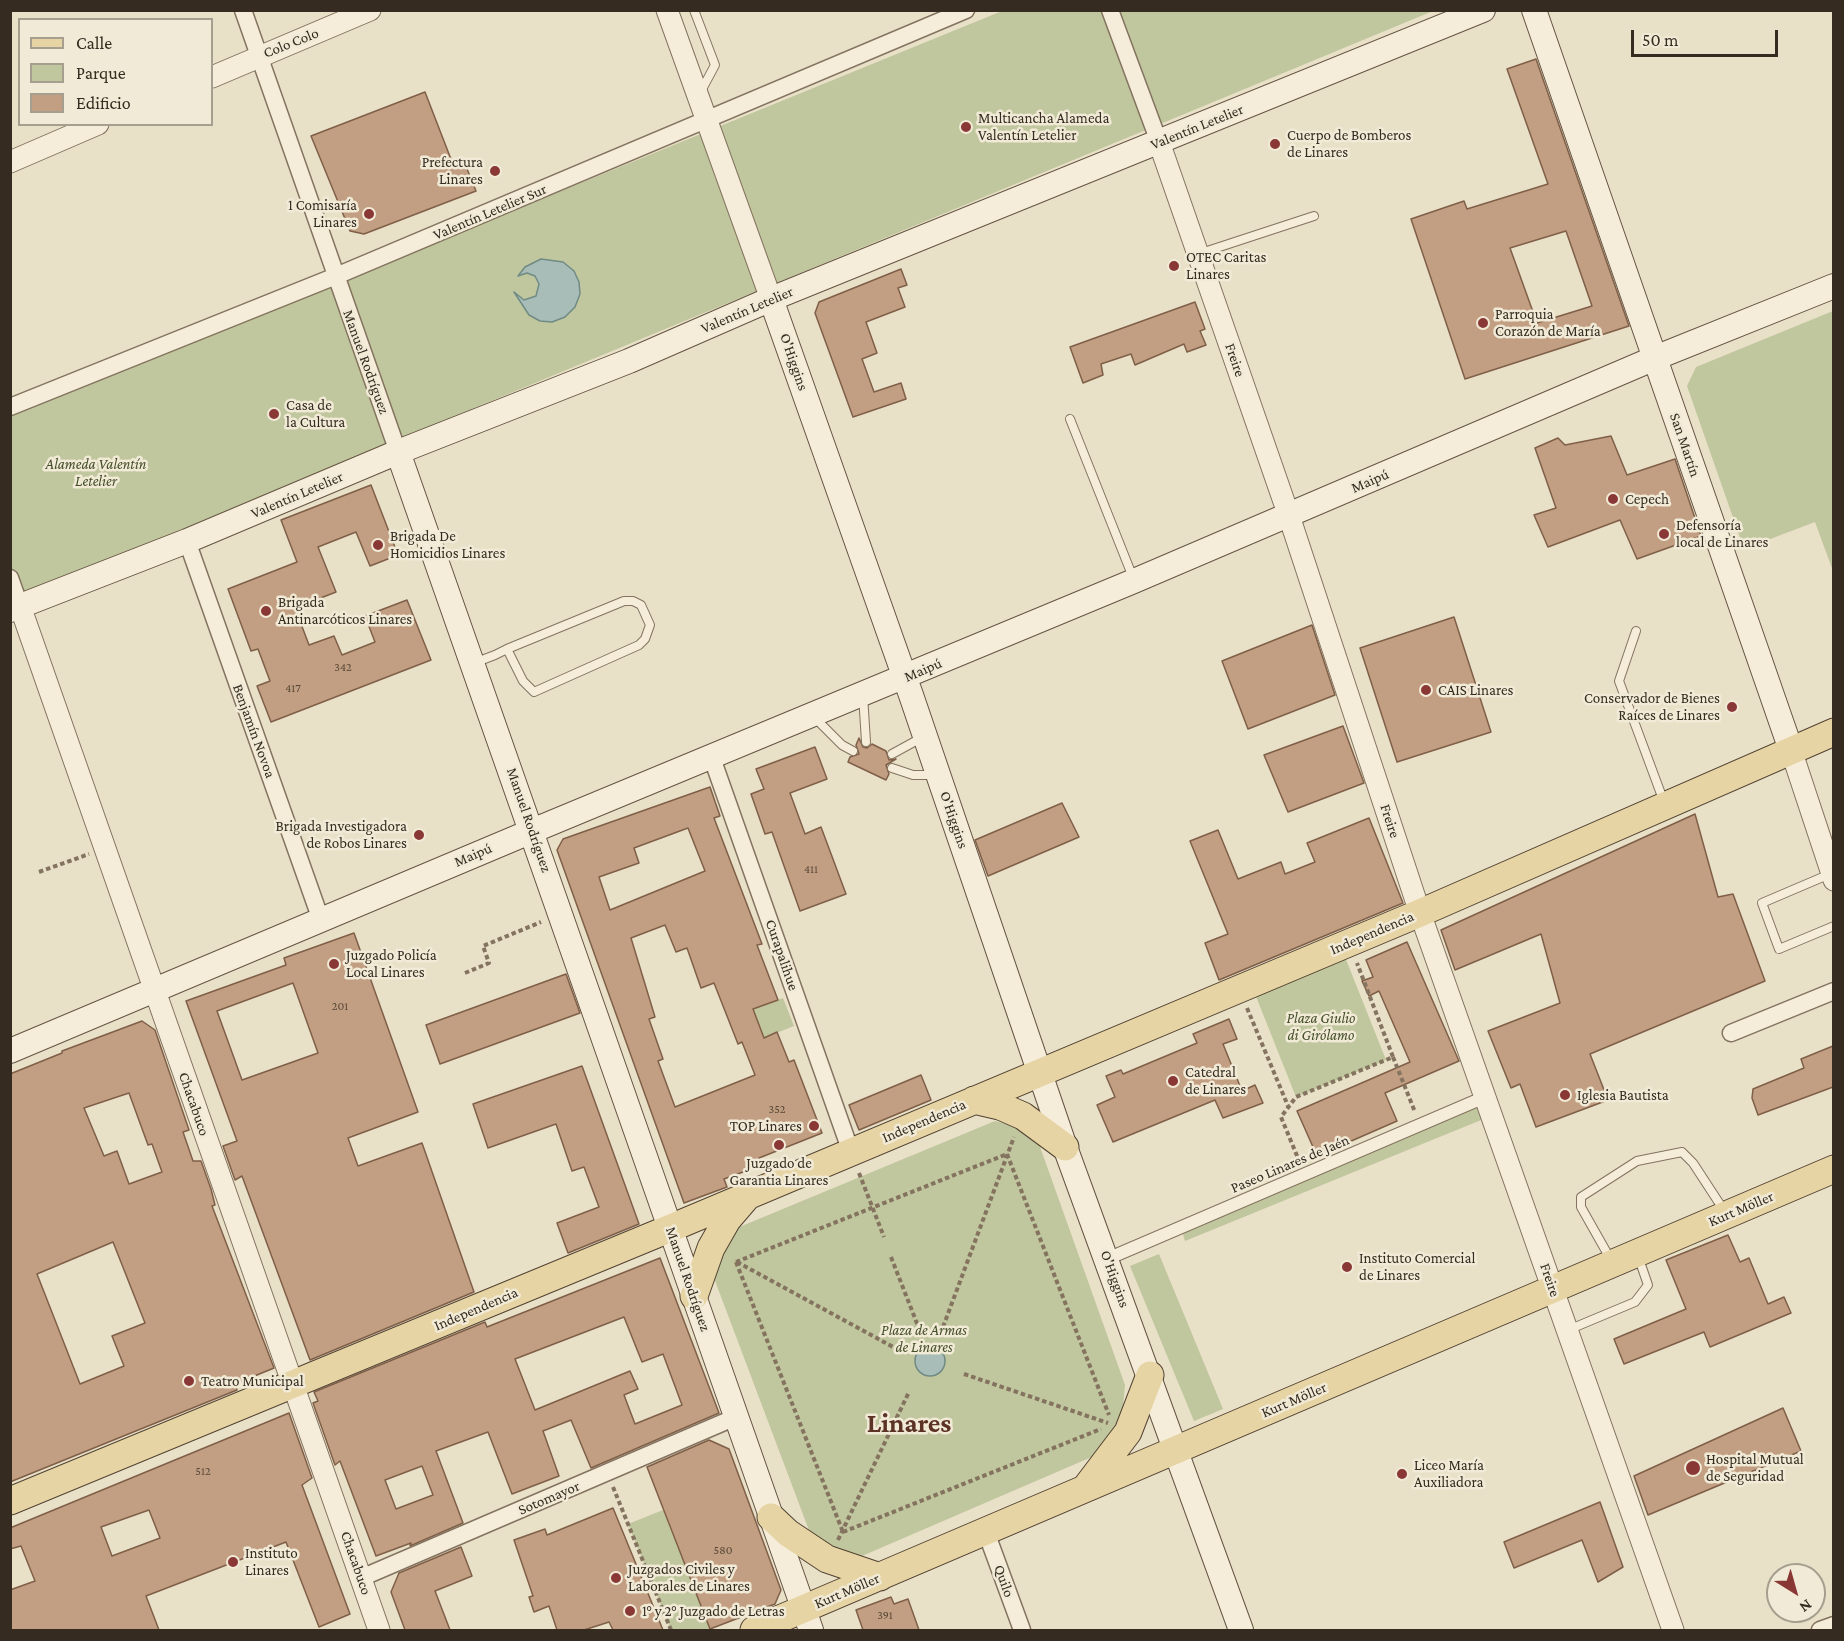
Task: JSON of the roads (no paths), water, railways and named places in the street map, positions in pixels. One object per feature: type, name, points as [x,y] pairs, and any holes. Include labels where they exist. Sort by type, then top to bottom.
[{"type":"main road","name":"Valentín Letelier","points":[[15,608],[629,361],[771,299],[1483,10]]},
{"type":"main road","name":"San Martín","points":[[1534,10],[1791,750]]},
{"type":"main road","name":"Maipú","points":[[10,1051],[532,831],[905,678],[1655,358],[1833,286]]},
{"type":"main road","name":"O'Higgins","points":[[771,299],[905,678],[1065,1147],[1177,1450],[1240,1630]]},
{"type":"main road","name":"Manuel Rodríguez","points":[[398,452],[807,1620]]},
{"type":"main road","name":"Independencia","points":[[10,1501],[748,1196],[1349,943],[1833,732]]},
{"type":"main road","points":[[974,1100],[1000,1106],[1023,1116],[1065,1147]]},
{"type":"main road","name":"Kurt Möller","points":[[754,1630],[807,1620],[880,1577],[1833,1169]]},
{"type":"main road","points":[[694,1296],[711,1248],[727,1220],[748,1196]]},
{"type":"main road","points":[[1084,1490],[1108,1462],[1128,1432],[1150,1376]]},
{"type":"main road","points":[[771,1517],[788,1533],[827,1559],[862,1573],[880,1577]]},
{"type":"street","name":"Manuel Rodríguez","points":[[243,10],[398,452]]},
{"type":"street","name":"Colo Colo","points":[[213,77],[370,10]]},
{"type":"street","name":"O'Higgins","points":[[667,10],[771,299]]},
{"type":"street","name":"Valentín Letelier Sur","points":[[10,407],[336,276],[966,10]]},
{"type":"street","name":"Freire","points":[[1110,10],[1159,142],[1289,516],[1420,913],[1673,1630]]},
{"type":"street","points":[[10,162],[93,126]]},
{"type":"street","name":"Benjamín Novoa","points":[[186,541],[321,920]]},
{"type":"street","name":"Chacabuco","points":[[10,578],[15,608],[106,848],[380,1630]]},
{"type":"street","name":"San Martín","points":[[1791,750],[1832,876]]},
{"type":"street","name":"Curapalihue","points":[[712,758],[851,1152]]},
{"type":"street","points":[[1731,1033],[1833,991]]},
{"type":"street","name":"Paseo Linares de Jaén","points":[[1107,1258],[1485,1097]]},
{"type":"street","name":"Sotomayor","points":[[361,1578],[736,1417]]},
{"type":"street","name":"Quilo","points":[[986,1532],[1023,1630]]},
{"type":"street","points":[[1820,1630],[1833,1625]]},
{"type":"lane","points":[[694,10],[715,65],[698,96]]},
{"type":"lane","points":[[1198,254],[1314,216]]},
{"type":"lane","points":[[1070,419],[1134,581]]},
{"type":"lane","points":[[473,664],[507,649],[624,601],[633,601],[641,605],[650,625],[645,639],[639,645],[557,684],[534,692],[523,681],[507,649]]},
{"type":"lane","points":[[1636,631],[1618,681],[1665,805]]},
{"type":"lane","points":[[863,695],[866,742]]},
{"type":"lane","points":[[813,716],[842,745],[853,751]]},
{"type":"lane","points":[[892,754],[925,736]]},
{"type":"lane","points":[[892,768],[913,775],[938,775]]},
{"type":"lane","points":[[1832,876],[1762,903],[1779,949],[1833,926]]},
{"type":"lane","points":[[1567,1330],[1635,1302],[1648,1285],[1581,1207],[1581,1197],[1637,1161],[1682,1152],[1693,1163],[1727,1215]]},
{"type":"water","points":[[541,259],[563,262],[574,271],[579,282],[580,294],[575,307],[565,317],[552,322],[540,321],[529,315],[514,292],[524,300],[536,296],[539,284],[535,276],[527,273],[518,276],[525,267]]},
{"type":"water","points":[[930,1346],[941,1350],[945,1361],[941,1372],[930,1376],[919,1372],[915,1361],[919,1350]]},
{"type":"place","name":"Multicancha Alameda Valentín Letelier","points":[[966,127]]},
{"type":"place","name":"Cuerpo de Bomberos de Linares","points":[[1275,144]]},
{"type":"place","name":"Prefectura Linares","points":[[495,171]]},
{"type":"place","name":"1 Comisaría Linares","points":[[369,214]]},
{"type":"place","name":"OTEC Caritas Linares","points":[[1174,266]]},
{"type":"place","name":"Parroquia Corazón de María","points":[[1483,323]]},
{"type":"place","name":"Casa de la Cultura","points":[[274,414]]},
{"type":"place","name":"Cepech","points":[[1613,499]]},
{"type":"place","name":"Defensoría local de Linares","points":[[1664,534]]},
{"type":"place","name":"Brigada De Homicidios Linares","points":[[378,545]]},
{"type":"place","name":"Brigada Antinarcóticos Linares","points":[[266,611]]},
{"type":"place","name":"CAIS Linares","points":[[1426,690]]},
{"type":"place","name":"Conservador de Bienes Raíces de Linares","points":[[1732,707]]},
{"type":"place","name":"Brigada Investigadora de Robos Linares","points":[[419,835]]},
{"type":"place","name":"Juzgado Policía Local Linares","points":[[334,964]]},
{"type":"place","name":"Catedral de Linares","points":[[1173,1081]]},
{"type":"place","name":"Iglesia Bautista","points":[[1565,1095]]},
{"type":"place","name":"TOP Linares","points":[[814,1126]]},
{"type":"place","name":"Juzgado de Garantia Linares","points":[[779,1145]]},
{"type":"place","name":"Instituto Comercial de Linares","points":[[1347,1267]]},
{"type":"place","name":"Teatro Municipal","points":[[189,1381]]},
{"type":"place","name":"Hospital Mutual de Seguridad","points":[[1693,1468]]},
{"type":"place","name":"Liceo María Auxiliadora","points":[[1402,1474]]},
{"type":"place","name":"Instituto Linares","points":[[233,1562]]},
{"type":"place","name":"Juzgados Civiles y Laborales de Linares","points":[[616,1578]]},
{"type":"place","name":"1° y 2° Juzgado de Letras","points":[[630,1611]]},
{"type":"district","name":"Linares","points":[[909,1424]]},
{"type":"park label","name":"Alameda Valentín Letelier","points":[[96,472]]},
{"type":"park label","name":"Plaza Giulio di Girólamo","points":[[1321,1026]]},
{"type":"park label","name":"Plaza de Armas de Linares","points":[[924,1338]]}]
